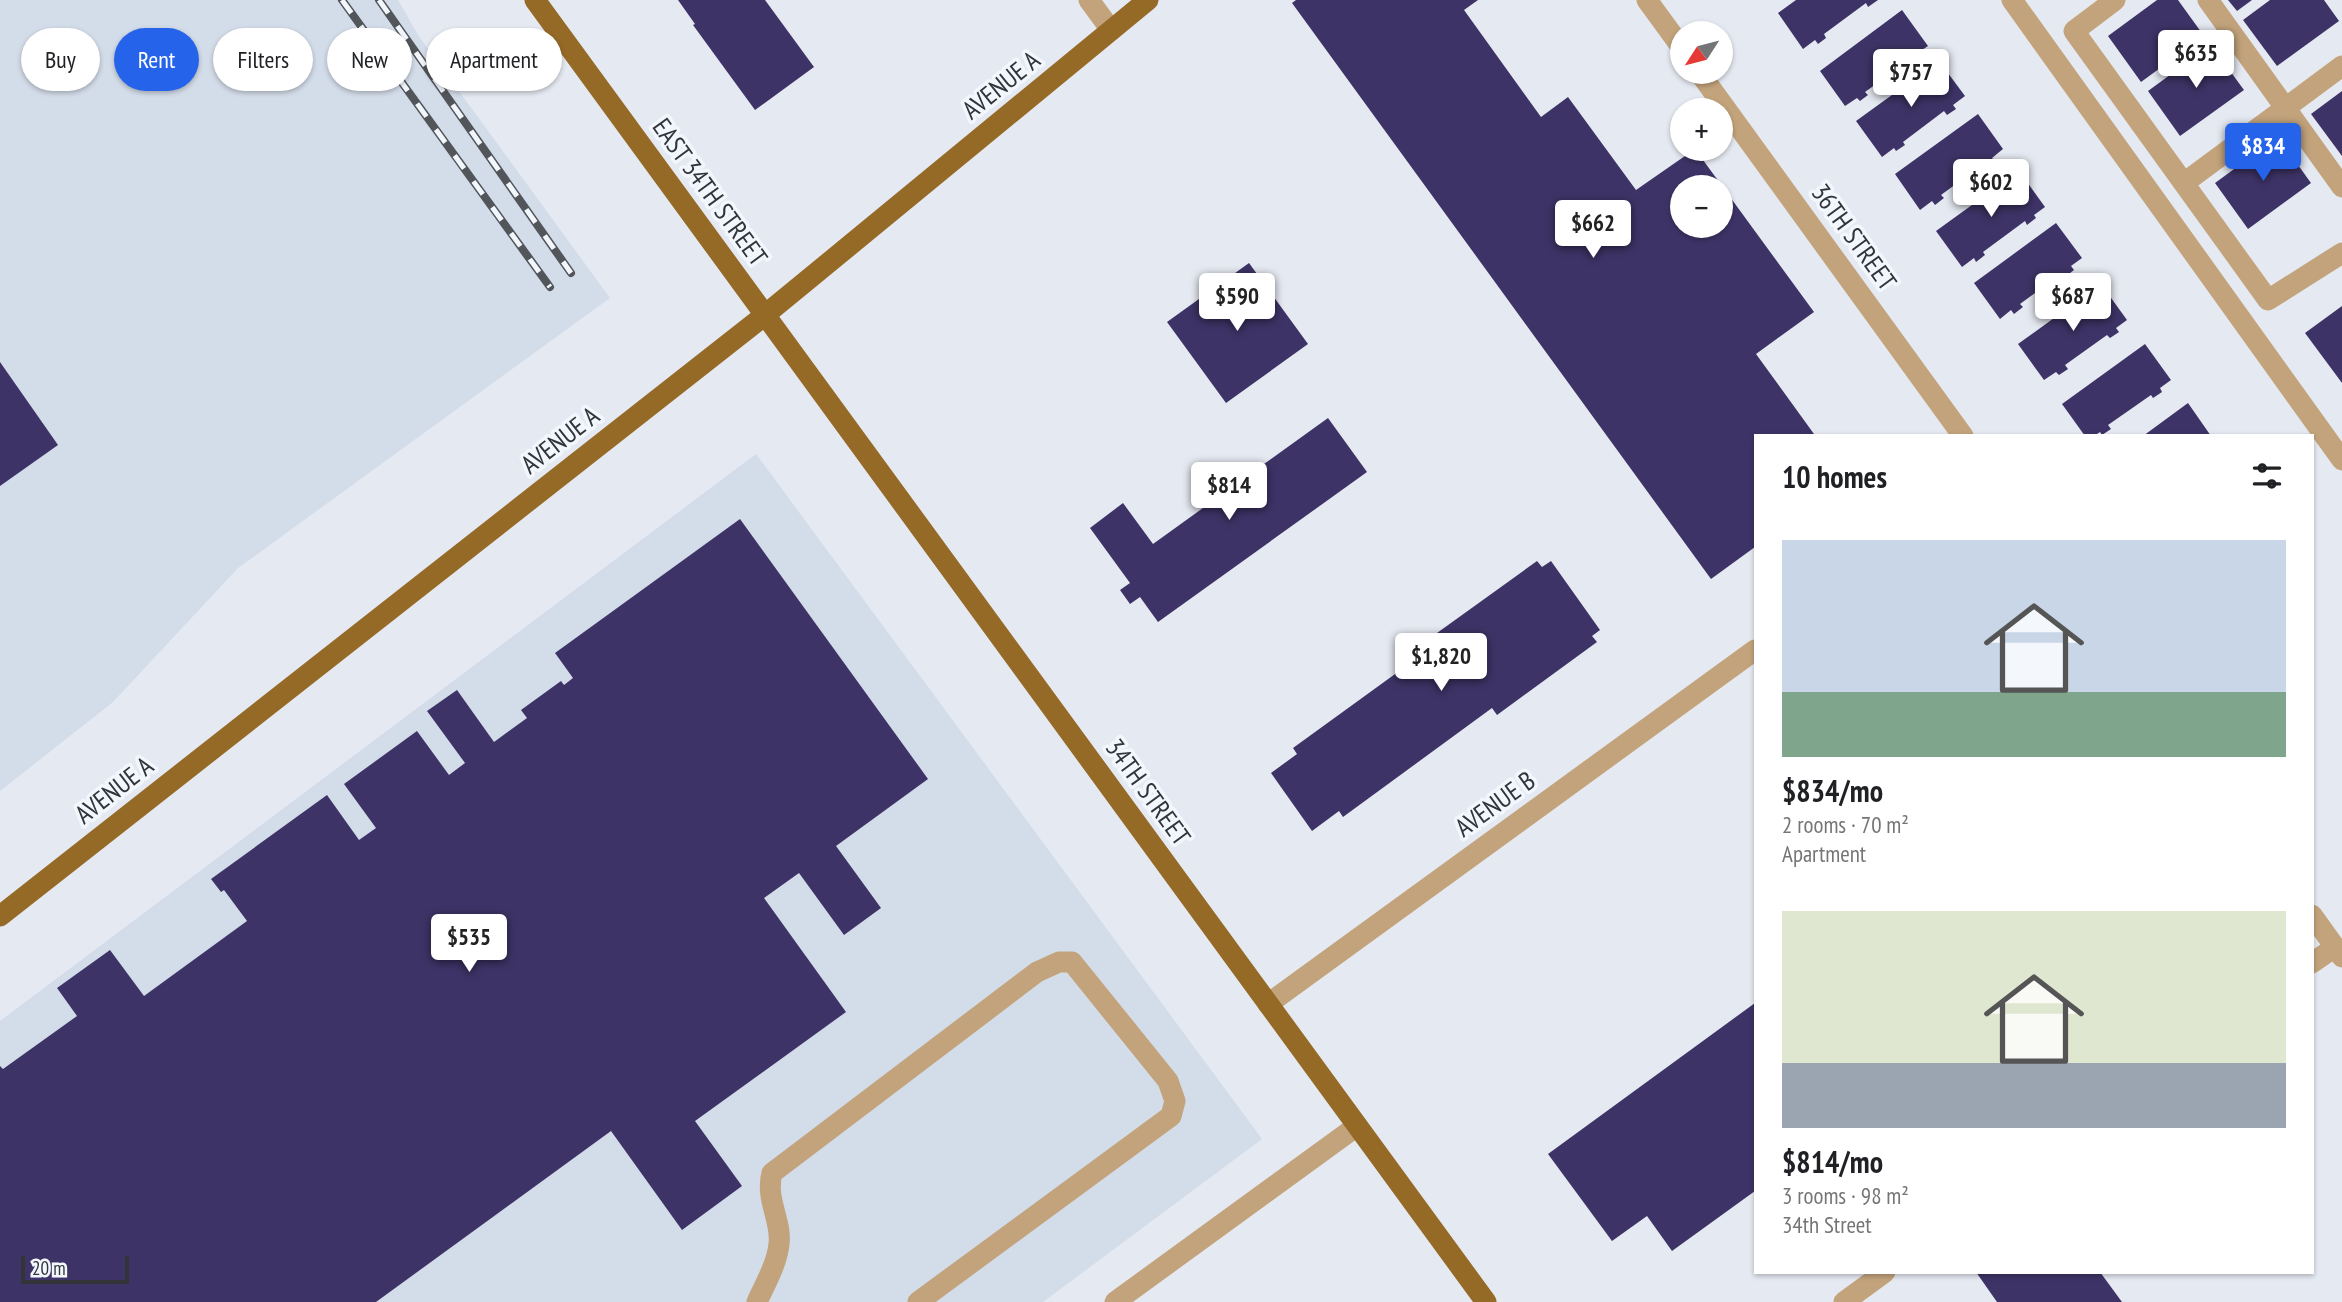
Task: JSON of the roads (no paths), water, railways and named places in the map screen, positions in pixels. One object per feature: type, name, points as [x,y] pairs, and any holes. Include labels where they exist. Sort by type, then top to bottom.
[{"type":"main road","name":"EAST 34TH STREET","points":[[535,0],[765,315]]},
{"type":"main road","name":"AVENUE A","points":[[0,916],[765,315],[1148,0]]},
{"type":"main road","name":"34TH STREET","points":[[765,315],[1486,1302]]},
{"type":"street","points":[[1089,0],[1111,30]]},
{"type":"street","points":[[1647,0],[1670,32]]},
{"type":"street","points":[[2012,0],[2342,460]]},
{"type":"street","points":[[2115,0],[2074,31],[2268,300],[2342,253]]},
{"type":"street","points":[[2208,0],[2342,187]]},
{"type":"street","points":[[2184,183],[2342,66]]},
{"type":"street","name":"36TH STREET","points":[[1708,84],[1962,434]]},
{"type":"street","name":"AVENUE B","points":[[1268,1004],[1754,651]]},
{"type":"street","points":[[2314,918],[2338,952],[2314,962]]},
{"type":"street","points":[[757,1302],[772,1270],[779,1243],[769,1186],[772,1173],[1037,972],[1059,962],[1072,962],[1168,1081],[1175,1101],[1171,1116],[918,1302]]},
{"type":"street","points":[[1115,1302],[1357,1126]]},
{"type":"street","points":[[1844,1302],[1882,1274]]},
{"type":"railway","points":[[342,0],[550,287]]},
{"type":"railway","points":[[379,0],[571,273]]}]
